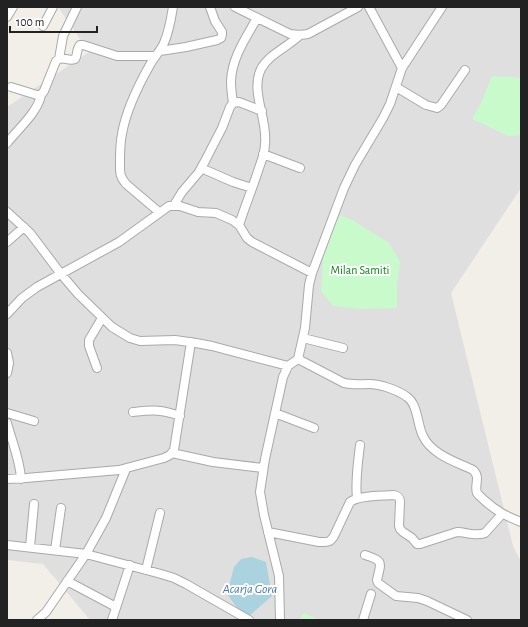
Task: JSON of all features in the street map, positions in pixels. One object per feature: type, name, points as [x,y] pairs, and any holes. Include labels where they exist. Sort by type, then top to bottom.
[{"type":"street","points":[[7,16],[13,7]]},
{"type":"street","points":[[42,26],[53,7]]},
{"type":"street","points":[[7,143],[37,106],[56,61],[59,59],[63,36],[77,7]]},
{"type":"street","points":[[160,212],[122,179],[120,174],[120,150],[124,126],[136,92],[151,62],[162,48],[173,7]]},
{"type":"street","points":[[59,59],[75,59],[77,56],[78,47],[80,45],[117,56],[125,56],[157,53],[217,40],[221,38],[222,32],[215,21],[210,7]]},
{"type":"street","points":[[235,7],[290,34],[300,35],[308,34],[358,7]]},
{"type":"street","points":[[369,7],[402,68]]},
{"type":"street","points":[[280,620],[279,576],[260,492],[263,468],[283,377],[288,366],[298,359],[306,328],[309,285],[312,273],[344,188],[355,165],[390,104],[402,68],[442,7]]},
{"type":"street","points":[[174,205],[182,192],[201,168],[222,128],[233,103],[231,81],[236,56],[257,18]]},
{"type":"street","points":[[239,225],[265,145],[266,137],[257,89],[260,71],[264,63],[271,56],[293,42],[300,35]]},
{"type":"street","points":[[396,87],[426,105],[437,108],[441,105],[465,70]]},
{"type":"street","points":[[11,87],[37,95],[42,95]]},
{"type":"street","points":[[233,103],[239,102],[262,111]]},
{"type":"street","points":[[263,154],[300,168]]},
{"type":"street","points":[[201,168],[233,182],[252,188]]},
{"type":"street","points":[[7,314],[22,298],[37,287],[119,242],[160,212],[169,206],[174,205],[198,212],[216,213],[232,220],[239,225],[247,238],[252,242],[312,273]]},
{"type":"street","points":[[7,212],[30,233],[78,294],[112,327],[130,338],[140,341],[175,340],[191,342],[288,366]]},
{"type":"street","points":[[7,242],[24,227]]},
{"type":"street","points":[[97,368],[89,346],[89,340],[102,318]]},
{"type":"street","points":[[303,338],[343,348]]},
{"type":"street","points":[[172,454],[180,416],[191,342]]},
{"type":"street","points":[[7,353],[9,363],[7,373]]},
{"type":"street","points":[[298,359],[344,383],[352,385],[378,384],[405,395],[410,399],[413,405],[422,436],[428,444],[437,452],[476,472],[478,477],[476,489],[477,493],[502,514],[521,522]]},
{"type":"street","points":[[134,412],[160,410],[180,416]]},
{"type":"street","points":[[7,413],[34,421]]},
{"type":"street","points":[[275,413],[314,428]]},
{"type":"street","points":[[7,423],[19,458],[21,479]]},
{"type":"street","points":[[357,498],[356,474],[360,445]]},
{"type":"street","points":[[7,479],[126,469],[164,458],[172,454],[213,462],[263,468]]},
{"type":"street","points":[[37,620],[46,612],[86,554],[106,518],[126,469]]},
{"type":"street","points":[[268,532],[319,542],[328,542],[332,540],[350,502],[357,498],[394,495],[400,498],[398,526],[417,544],[457,532],[477,535],[484,534],[502,514]]},
{"type":"street","points":[[30,547],[34,504]]},
{"type":"street","points":[[55,550],[61,508]]},
{"type":"street","points":[[146,570],[160,513]]},
{"type":"street","points":[[7,545],[86,554],[174,578],[248,620]]},
{"type":"street","points":[[365,555],[380,561],[381,565],[377,580],[379,585],[396,596],[418,598],[467,620]]},
{"type":"street","points":[[112,620],[130,565]]},
{"type":"street","points":[[67,581],[116,607]]},
{"type":"street","points":[[363,620],[371,594]]},
{"type":"shaded area","points":[[58,7],[521,7],[521,188],[451,293],[513,546],[521,562],[521,620],[90,620],[43,564],[7,560],[7,107],[89,52]]},
{"type":"green space","points":[[492,76],[521,78],[521,135],[508,136],[472,119],[482,101]]},
{"type":"green space","name":"Milan Samiti","points":[[340,215],[354,221],[389,243],[400,262],[397,285],[397,308],[362,309],[333,306],[321,291],[324,242]]},
{"type":"green space","points":[[304,613],[317,619],[299,620]]},
{"type":"water","name":"Acarja Gora","points":[[252,557],[266,562],[272,596],[248,617],[240,612],[227,594],[234,567],[241,559]]}]
